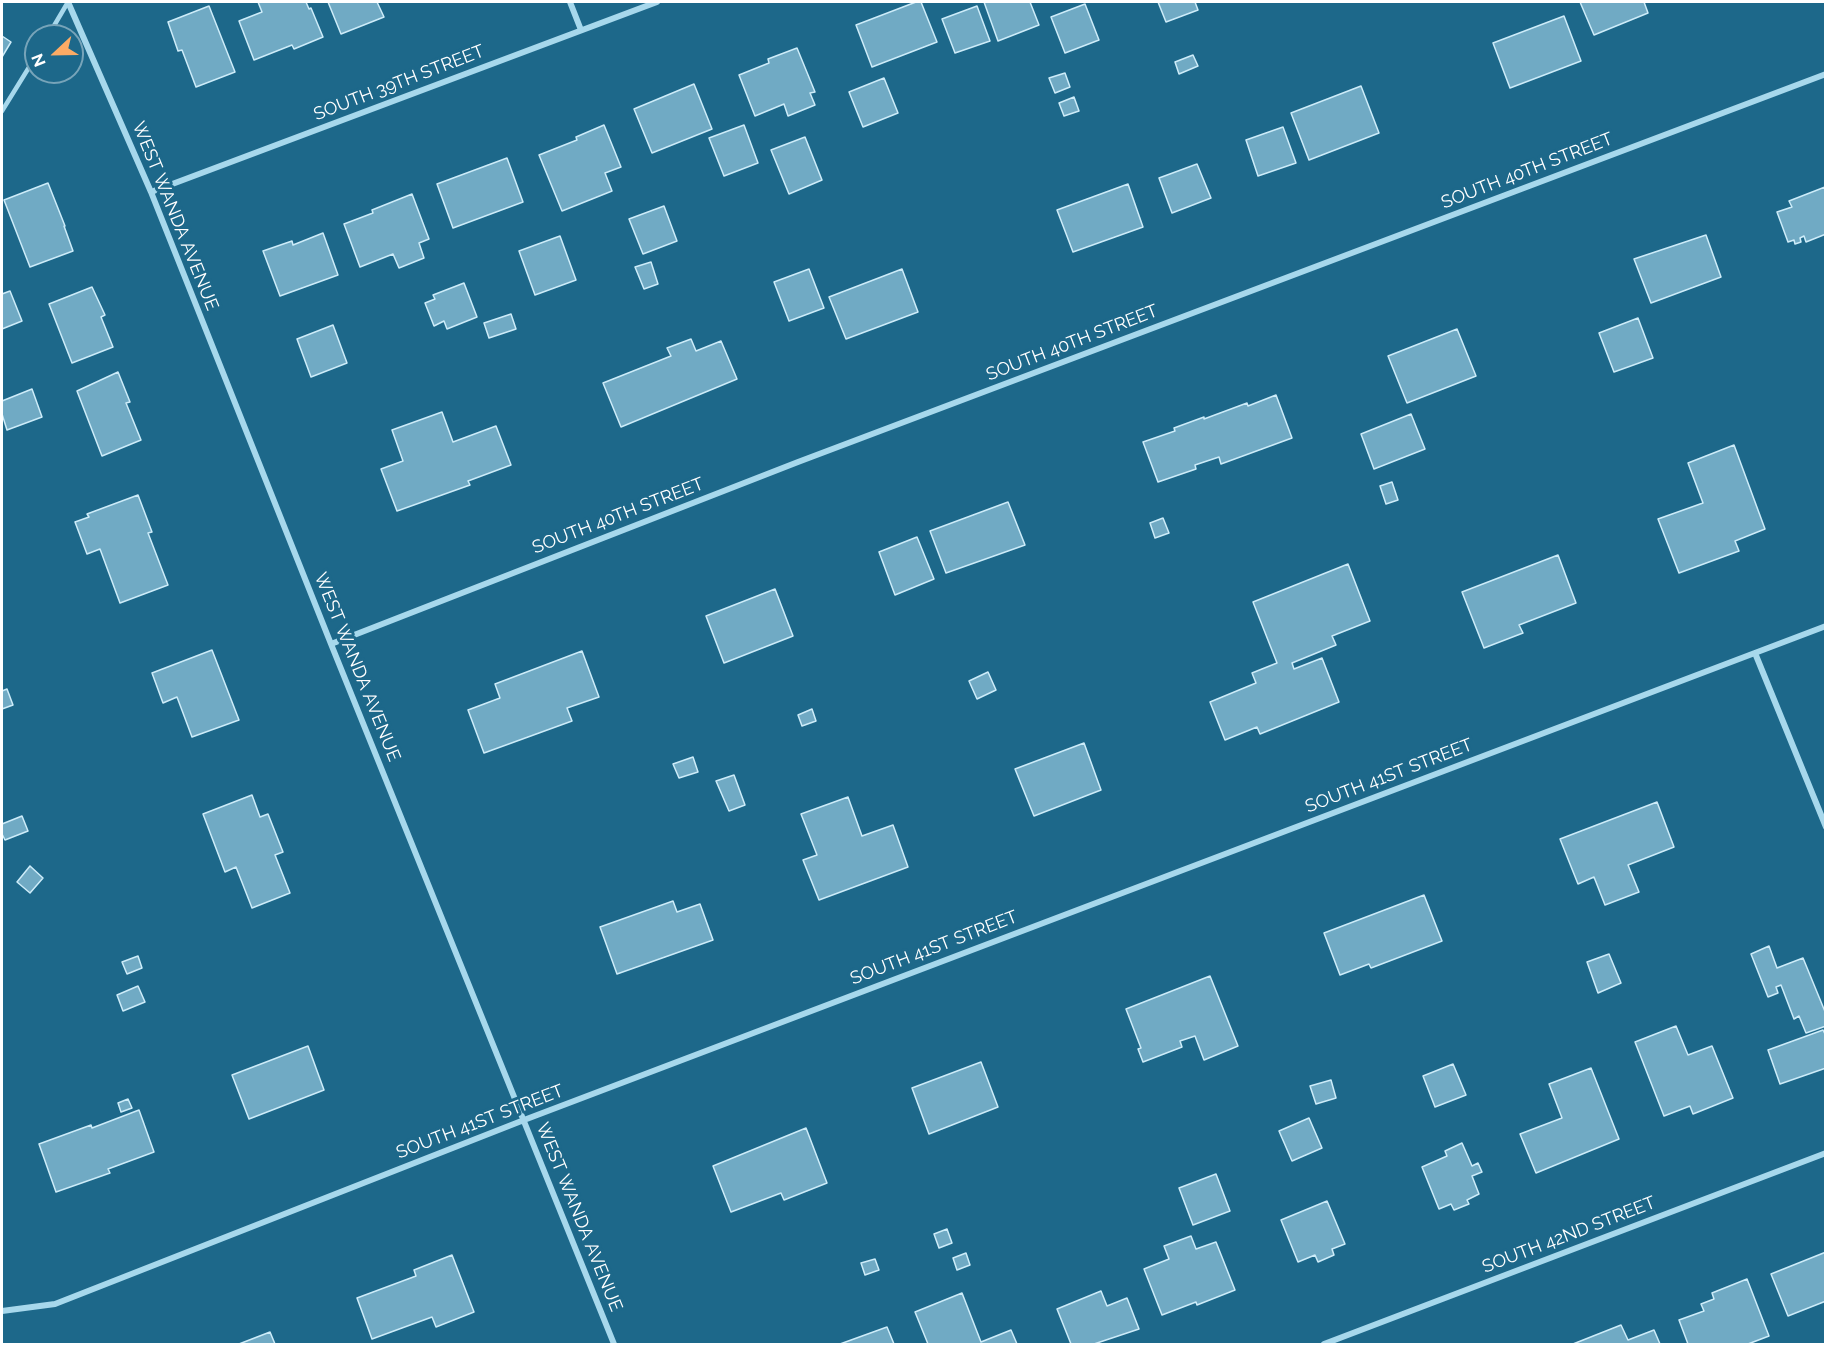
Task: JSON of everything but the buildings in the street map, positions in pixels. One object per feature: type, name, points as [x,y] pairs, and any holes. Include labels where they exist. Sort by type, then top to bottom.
[{"type":"street","name":"WEST WANDA AVENUE","points":[[68,2],[151,192],[614,1344]]},
{"type":"street","points":[[570,2],[581,30]]},
{"type":"street","name":"SOUTH 39TH STREET","points":[[151,192],[657,2]]},
{"type":"street","name":"SOUTH 40TH STREET","points":[[331,644],[798,462],[1826,74]]},
{"type":"street","name":"SOUTH 41ST STREET","points":[[2,1311],[56,1304],[524,1120],[1826,626]]},
{"type":"street","points":[[1755,653],[1826,827]]},
{"type":"street","name":"SOUTH 42ND STREET","points":[[1324,1344],[1826,1153]]},
{"type":"lane","points":[[55,24],[68,2]]},
{"type":"lane","points":[[2,111],[24,75]]}]
